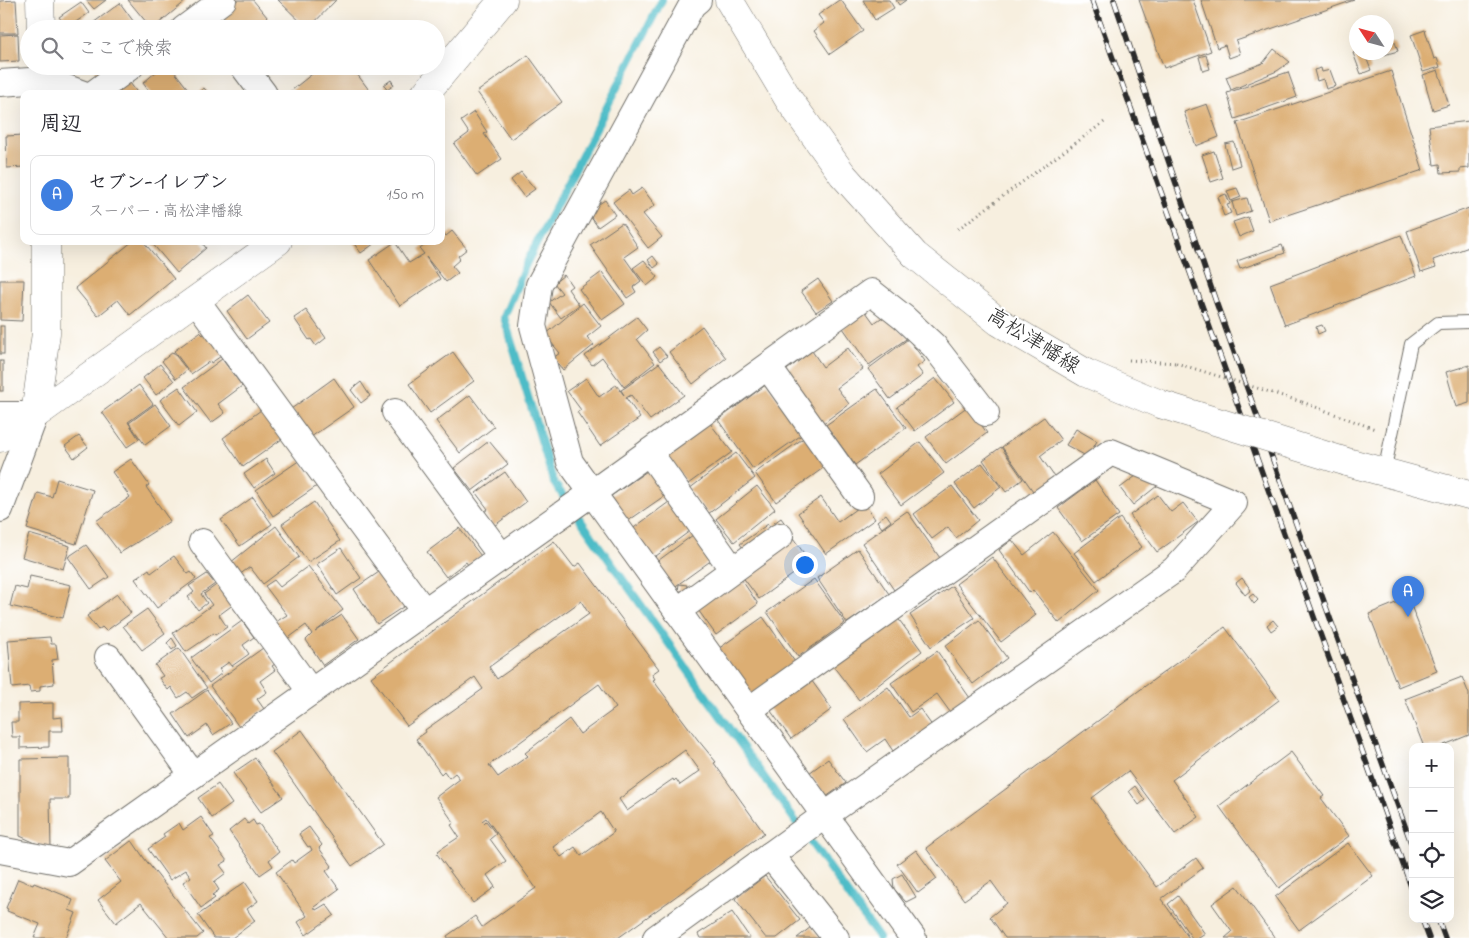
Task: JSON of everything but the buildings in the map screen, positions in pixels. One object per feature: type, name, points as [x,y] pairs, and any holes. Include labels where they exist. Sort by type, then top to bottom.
[{"type":"main road","points":[[40,0],[41,20]]},
{"type":"main road","points":[[445,70],[503,0]]},
{"type":"main road","name":"高松津幡線","points":[[729,0],[788,100],[843,175],[915,255],[999,322],[1086,373],[1160,404],[1347,462],[1469,495]]},
{"type":"main road","points":[[428,90],[441,75]]},
{"type":"main road","points":[[35,414],[46,333],[46,245]]},
{"type":"main road","points":[[0,438],[272,245]]},
{"type":"street","points":[[698,0],[692,5],[539,285],[533,326],[570,462],[578,503],[677,611],[749,710],[809,827],[913,938]]},
{"type":"street","points":[[99,90],[119,75]]},
{"type":"street","points":[[250,75],[261,90]]},
{"type":"street","points":[[0,83],[44,80],[71,90]]},
{"type":"street","points":[[0,850],[69,863],[578,503],[870,292],[904,318],[934,346],[986,413]]},
{"type":"street","points":[[196,300],[424,611]]},
{"type":"street","points":[[768,367],[860,496]]},
{"type":"street","points":[[395,412],[502,557]]},
{"type":"street","points":[[0,415],[35,414],[0,509]]},
{"type":"street","points":[[648,452],[733,570]]},
{"type":"street","points":[[656,938],[809,827],[1174,570],[1234,503],[1111,452],[749,710]]},
{"type":"street","points":[[677,611],[780,536]]},
{"type":"street","points":[[202,542],[311,692]]},
{"type":"street","points":[[108,657],[193,776]]},
{"type":"street","points":[[770,855],[836,938]]},
{"type":"lane","points":[[1384,472],[1412,344],[1438,323],[1469,322]]},
{"type":"path","points":[[958,229],[1107,120]]},
{"type":"path","points":[[1176,363],[1302,402],[1392,435]]},
{"type":"waterway","points":[[662,0],[526,264],[504,317],[554,483],[879,938]]},
{"type":"railway","points":[[1092,0],[1409,881]]},
{"type":"railway","points":[[1114,0],[1216,302],[1409,837]]},
{"type":"railway","points":[[1423,923],[1429,938]]},
{"type":"railway","points":[[1439,923],[1445,938]]},
{"type":"place","name":"セブン-イレブン","points":[[1408,617]]}]
